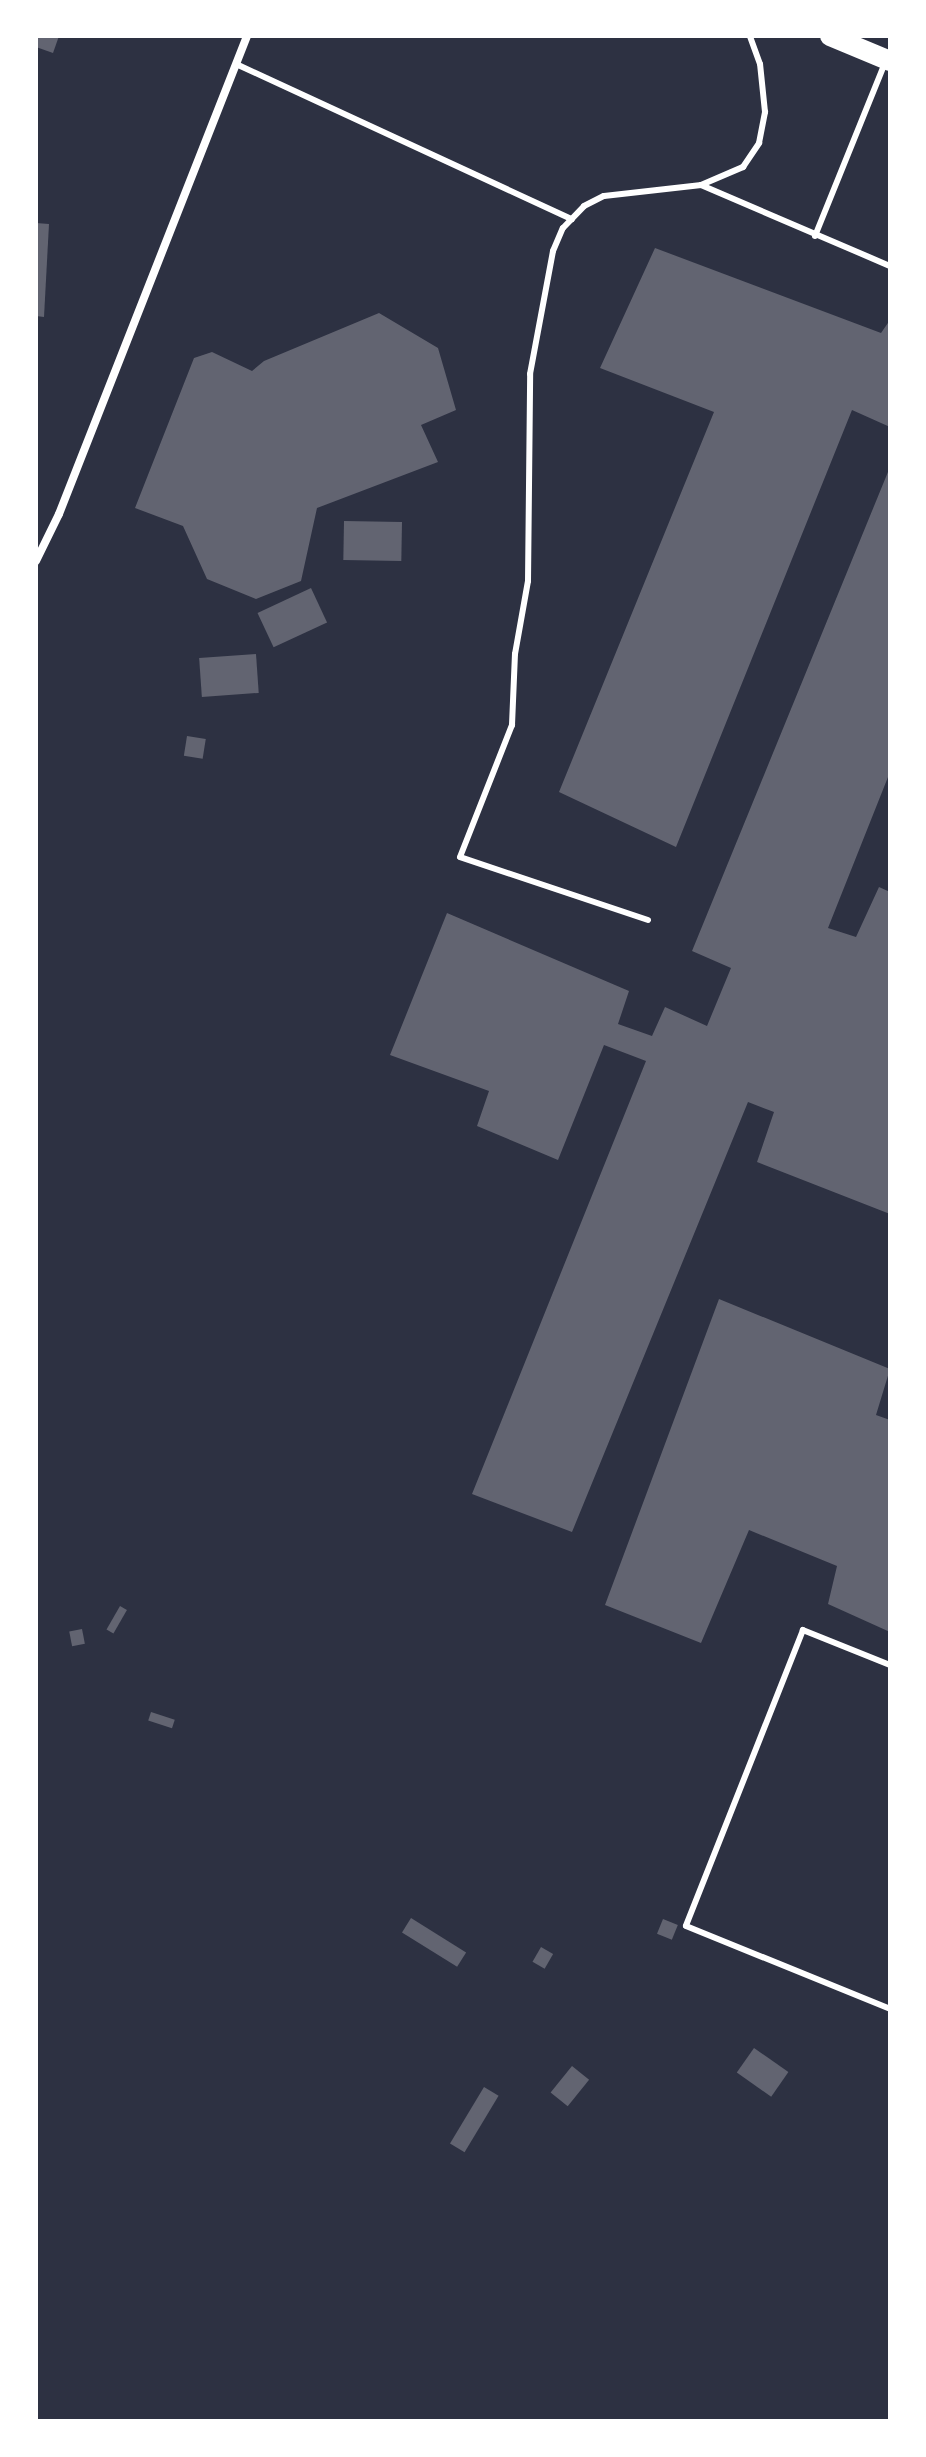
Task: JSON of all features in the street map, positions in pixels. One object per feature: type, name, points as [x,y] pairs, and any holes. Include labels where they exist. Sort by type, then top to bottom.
[{"type":"main road","points":[[830,36],[889,60]]},
{"type":"street","points":[[36,561],[59,514],[247,36]]},
{"type":"lane","points":[[648,920],[460,857],[512,725],[515,654],[528,581],[530,374],[553,251],[572,219],[604,196],[701,185],[743,167],[759,143],[765,92],[750,36]]},
{"type":"lane","points":[[815,236],[889,60]]},
{"type":"lane","points":[[236,64],[572,219]]},
{"type":"lane","points":[[701,185],[890,266]]},
{"type":"lane","points":[[890,1665],[803,1630],[686,1926],[890,2009]]},
{"type":"building","points":[[36,36],[59,36],[53,53],[36,47]]},
{"type":"building","points":[[36,223],[49,224],[44,317],[36,316]]},
{"type":"building","points":[[655,248],[881,333],[890,320],[890,427],[852,410],[676,847],[559,792],[714,412],[600,368]]},
{"type":"building","points":[[379,313],[438,348],[456,410],[421,425],[438,462],[317,508],[301,581],[256,599],[207,579],[183,526],[135,508],[194,358],[212,352],[252,371],[264,361]]},
{"type":"building","points":[[890,467],[890,772],[828,928],[856,937],[879,887],[890,892],[890,1214],[757,1162],[774,1112],[748,1102],[572,1532],[472,1494],[646,1061],[604,1045],[558,1160],[477,1126],[489,1091],[390,1055],[447,913],[629,991],[618,1024],[652,1036],[665,1007],[707,1026],[731,968],[692,951]]},
{"type":"building","points":[[344,521],[402,522],[401,561],[343,560]]},
{"type":"building","points":[[311,588],[327,622],[274,647],[258,613]]},
{"type":"building","points":[[256,654],[259,693],[202,697],[199,658]]},
{"type":"building","points":[[187,736],[206,739],[203,759],[184,756]]},
{"type":"building","points":[[719,1299],[890,1369],[876,1415],[890,1420],[890,1632],[828,1604],[837,1566],[749,1530],[701,1643],[605,1605]]},
{"type":"building","points":[[120,1606],[127,1610],[113,1633],[106,1629]]},
{"type":"building","points":[[82,1629],[85,1644],[72,1646],[69,1631]]},
{"type":"building","points":[[151,1712],[175,1720],[172,1728],[148,1721]]},
{"type":"building","points":[[411,1918],[466,1952],[457,1967],[402,1932]]},
{"type":"building","points":[[663,1919],[678,1925],[672,1940],[657,1934]]},
{"type":"building","points":[[541,1947],[553,1954],[545,1969],[532,1962]]},
{"type":"building","points":[[754,2048],[788,2072],[771,2097],[737,2073]]},
{"type":"building","points":[[572,2066],[589,2080],[568,2106],[551,2092]]},
{"type":"building","points":[[484,2087],[499,2096],[465,2152],[450,2144]]}]
